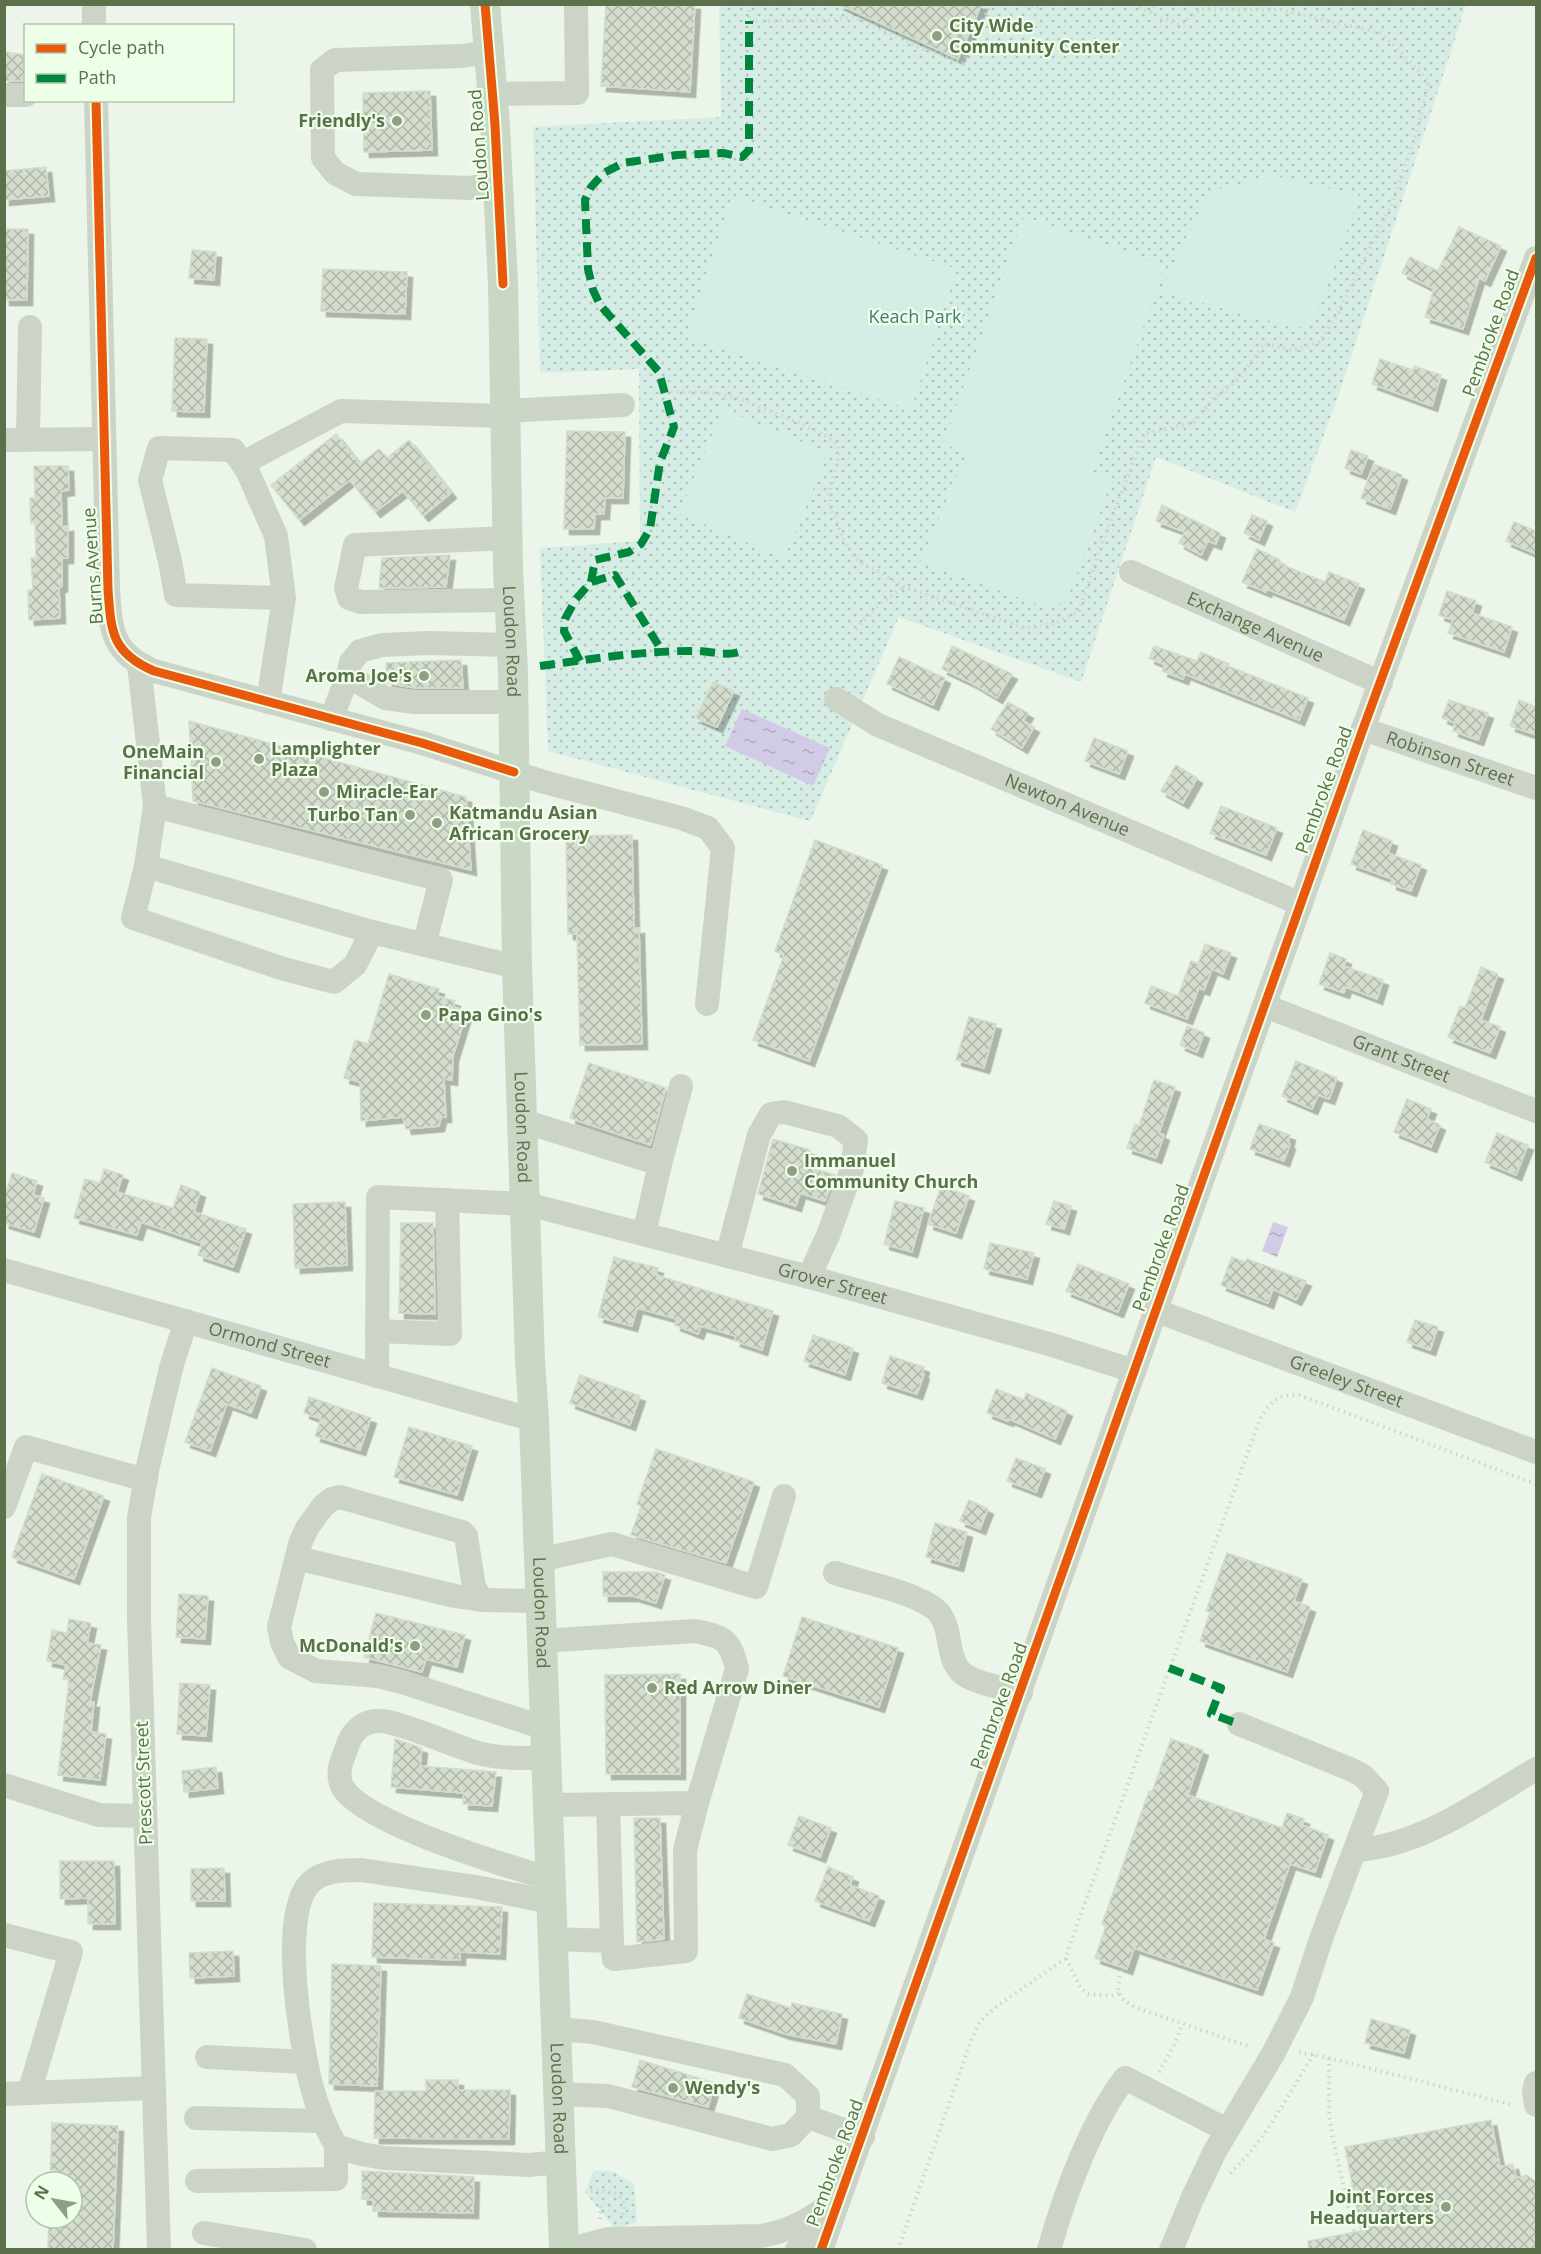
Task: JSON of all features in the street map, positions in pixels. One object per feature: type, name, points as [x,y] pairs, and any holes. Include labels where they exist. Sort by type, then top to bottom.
[{"type":"main road","name":"Loudon Road","points":[[485,4],[503,284],[507,538],[530,1360],[565,2250]]},
{"type":"street","points":[[94,4],[94,24]]},
{"type":"street","points":[[492,93],[576,93],[576,4]]},
{"type":"street","points":[[489,52],[462,56],[335,60],[322,70],[323,158],[335,173],[356,184],[470,188],[498,183]]},
{"type":"street","points":[[4,95],[24,95]]},
{"type":"street","name":"Burns Avenue","points":[[96,102],[110,615],[116,640],[126,656],[154,671],[473,758],[514,772],[681,818],[708,828],[723,848],[707,1004]]},
{"type":"street","name":"Pembroke Road","points":[[821,2250],[1363,729],[1536,258]]},
{"type":"street","points":[[30,327],[16,440],[104,439]]},
{"type":"street","points":[[243,464],[341,411],[505,413],[623,405]]},
{"type":"street","points":[[268,702],[284,598],[276,536],[243,464],[233,450],[159,448],[150,480],[176,595],[284,598]]},
{"type":"street","points":[[507,538],[355,544],[346,588],[349,598],[361,602],[509,600]]},
{"type":"street","name":"Exchange Avenue","points":[[1131,572],[1381,683]]},
{"type":"street","points":[[331,719],[348,676],[351,662],[360,651],[382,645],[429,643],[511,645]]},
{"type":"street","points":[[139,665],[155,806],[146,866],[133,918],[284,969],[334,982],[355,965],[372,932]]},
{"type":"street","points":[[348,676],[385,698],[416,702],[513,702]]},
{"type":"street","name":"Newton Avenue","points":[[836,699],[878,725],[1301,904]]},
{"type":"street","name":"Robinson Street","points":[[1363,729],[1536,788]]},
{"type":"street","points":[[155,806],[441,880],[424,945]]},
{"type":"street","points":[[146,866],[372,932],[518,967]]},
{"type":"street","name":"Grant Street","points":[[1265,1006],[1536,1111]]},
{"type":"street","points":[[644,1234],[681,1086]]},
{"type":"street","points":[[727,1256],[759,1135],[771,1114],[784,1112],[838,1126],[856,1140],[852,1169],[829,1233],[809,1277]]},
{"type":"street","points":[[524,1121],[660,1164]]},
{"type":"street","name":"Grover Street","points":[[377,1331],[378,1197],[526,1204],[809,1277],[1049,1344],[1134,1371]]},
{"type":"street","points":[[378,1376],[377,1331],[450,1334],[447,1200]]},
{"type":"street","name":"Ormond Street","points":[[4,1270],[534,1419]]},
{"type":"street","name":"Greeley Street","points":[[1157,1311],[1536,1452]]},
{"type":"street","name":"Prescott Street","points":[[159,2250],[139,1562],[140,1517],[171,1368],[186,1322]]},
{"type":"street","points":[[4,1507],[26,1447],[146,1480]]},
{"type":"street","points":[[539,1560],[612,1544],[756,1587],[784,1496]]},
{"type":"street","points":[[482,1600],[474,1587],[466,1536],[462,1532],[340,1497],[332,1499],[323,1506],[300,1544],[279,1627],[282,1642],[289,1657],[316,1671],[378,1676],[402,1682],[546,1742]]},
{"type":"street","points":[[297,1558],[455,1596],[482,1600],[539,1601]]},
{"type":"street","points":[[835,1574],[914,1598],[936,1610],[944,1625],[956,1668],[968,1677],[1021,1693]]},
{"type":"street","points":[[542,1641],[695,1631],[719,1636],[733,1652],[737,1669],[686,1850],[686,1951],[614,1959],[608,1805]]},
{"type":"street","points":[[546,1742],[511,1759],[480,1754],[417,1731],[377,1720],[363,1724],[350,1736],[339,1770],[342,1786],[352,1800],[421,1837],[551,1891]]},
{"type":"street","points":[[1171,2250],[1193,2197],[1227,2130],[1273,2054],[1302,1997],[1322,1936],[1357,1850],[1377,1791],[1363,1776],[1350,1769],[1239,1724]]},
{"type":"street","points":[[1357,1850],[1382,1848],[1432,1830],[1536,1769]]},
{"type":"street","points":[[4,1785],[99,1815],[146,1816]]},
{"type":"street","points":[[548,1805],[698,1803]]},
{"type":"street","points":[[197,2181],[336,2179],[336,2146],[322,2121],[306,2062],[296,2001],[295,1923],[301,1898],[310,1883],[322,1875],[343,1870],[361,1870],[476,1887],[551,1891]]},
{"type":"street","points":[[4,1935],[71,1952],[29,2093]]},
{"type":"street","points":[[552,1938],[612,1941]]},
{"type":"street","points":[[556,2029],[593,2032],[785,2075],[808,2096],[808,2117],[791,2134],[772,2139],[608,2096],[559,2094]]},
{"type":"street","points":[[207,2057],[306,2062]]},
{"type":"street","points":[[1049,2250],[1058,2217],[1082,2158],[1113,2094],[1125,2078],[1227,2130]]},
{"type":"street","points":[[1530,2106],[1536,2083]]},
{"type":"street","points":[[4,2094],[154,2088]]},
{"type":"street","points":[[808,2117],[863,2137]]},
{"type":"street","points":[[196,2118],[322,2121]]},
{"type":"street","points":[[336,2146],[384,2158],[529,2165],[561,2162]]},
{"type":"street","points":[[565,2250],[608,2239],[752,2243],[790,2229],[815,2216],[839,2196]]},
{"type":"street","points":[[797,2250],[809,2244],[826,2226],[839,2196]]},
{"type":"street","points":[[204,2233],[305,2250]]},
{"type":"path","points":[[749,4],[749,21],[829,20],[854,17],[923,49],[963,63],[991,4]]},
{"type":"path","points":[[1026,4],[1037,8],[1045,4]]},
{"type":"path","points":[[665,391],[712,393],[738,398],[830,438],[838,446],[839,455],[828,495],[832,512],[844,540],[854,555],[864,564],[904,587],[1025,628],[1056,623],[1079,611],[1144,434],[1194,422],[1214,398],[1239,379],[1264,344],[1294,350],[1320,342],[1338,313],[1392,202],[1416,135],[1429,81],[1381,33],[1281,10],[1201,9],[1179,26],[1132,4]]},
{"type":"path","points":[[1151,13],[1155,4]]},
{"type":"path","points":[[856,629],[879,605],[904,587]]},
{"type":"path","points":[[898,2250],[970,2043],[980,2021],[1000,2004],[1066,1958],[1260,1419],[1273,1400],[1286,1395],[1299,1395],[1536,1484]]},
{"type":"path","points":[[1066,1958],[1080,1987],[1088,1994],[1111,1996],[1119,1994]]},
{"type":"path","points":[[1121,1970],[1117,1987],[1125,2002],[1182,2024],[1273,2054],[1305,2052],[1530,2106]]},
{"type":"path","points":[[1166,2059],[1182,2024]]},
{"type":"path","points":[[1222,2180],[1244,2161],[1314,2054]]},
{"type":"path","points":[[1329,2058],[1329,2111],[1332,2135],[1353,2232]]},
{"type":"path","points":[[591,2191],[604,2189],[612,2191],[621,2198],[624,2205],[622,2215],[617,2222]]},
{"type":"path","points":[[600,2222],[601,2206]]},
{"type":"green space","name":"Keach Park","points":[[719,5],[1466,5],[1337,400],[1295,512],[1156,457],[1081,682],[899,617],[810,821],[548,751],[540,548],[640,541],[639,369],[540,373],[533,127],[721,117]]},
{"type":"green space","points":[[1272,175],[1360,196],[1313,322],[1297,328],[1160,292],[1209,192]]},
{"type":"green space","points":[[732,196],[957,269],[911,410],[686,336]]},
{"type":"green space","points":[[1024,216],[1165,266],[1092,472],[1113,478],[1067,600],[1048,608],[920,562],[967,453],[943,444]]},
{"type":"green space","points":[[723,409],[828,453],[784,559],[679,513]]},
{"type":"green space","points":[[594,2170],[614,2172],[634,2184],[637,2222],[615,2229],[585,2192]]},
{"type":"water","points":[[742,709],[830,748],[813,786],[725,746]]},
{"type":"water","points":[[1273,1222],[1288,1227],[1277,1257],[1262,1251]]},
{"type":"building","points":[[606,4],[695,4],[690,92],[601,86]]},
{"type":"building","name":"City Wide Community Center","points":[[838,4],[982,4],[958,59]]},
{"type":"building","points":[[4,52],[24,55],[24,81],[4,81]]},
{"type":"building","name":"Friendly's","points":[[430,91],[432,150],[364,152],[363,93]]},
{"type":"building","points":[[46,167],[49,196],[4,200],[4,171]]},
{"type":"building","points":[[1459,227],[1501,246],[1485,281],[1479,278],[1463,329],[1425,317],[1434,289],[1402,273],[1410,257],[1438,271]]},
{"type":"building","points":[[4,229],[28,229],[27,300],[4,300]]},
{"type":"building","points":[[192,250],[216,252],[214,280],[189,278]]},
{"type":"building","points":[[323,269],[407,272],[405,314],[321,311]]},
{"type":"building","points":[[175,338],[207,339],[204,412],[172,411]]},
{"type":"building","points":[[1380,359],[1413,370],[1414,366],[1441,375],[1432,406],[1372,384]]},
{"type":"building","points":[[567,431],[625,432],[623,498],[605,498],[604,514],[595,514],[594,529],[564,529]]},
{"type":"building","points":[[336,434],[360,464],[379,449],[387,458],[409,440],[451,493],[423,516],[403,491],[375,512],[350,480],[299,520],[271,485]]},
{"type":"building","points":[[1351,450],[1368,456],[1361,474],[1345,468]]},
{"type":"building","points":[[1374,464],[1402,475],[1390,509],[1361,498]]},
{"type":"building","points":[[34,466],[68,466],[69,490],[61,491],[62,527],[68,526],[68,558],[62,558],[62,586],[59,588],[60,618],[29,620],[28,590],[33,590],[31,558],[36,558],[35,523],[31,523],[30,498],[35,498]]},
{"type":"building","points":[[1162,505],[1220,533],[1216,544],[1208,541],[1201,555],[1179,543],[1185,532],[1156,521]]},
{"type":"building","points":[[1252,515],[1267,521],[1259,540],[1244,533]]},
{"type":"building","points":[[1514,522],[1536,531],[1536,554],[1506,541]]},
{"type":"building","points":[[1257,549],[1280,560],[1278,563],[1325,582],[1329,572],[1359,584],[1344,620],[1267,589],[1266,592],[1242,582]]},
{"type":"building","points":[[450,555],[446,587],[379,588],[382,558]]},
{"type":"building","points":[[1447,591],[1476,601],[1472,613],[1512,627],[1504,652],[1448,633],[1453,620],[1439,615]]},
{"type":"building","points":[[952,646],[1012,674],[997,698],[942,669]]},
{"type":"building","points":[[1154,646],[1197,661],[1201,652],[1229,664],[1228,666],[1308,698],[1299,720],[1185,674],[1183,679],[1162,671],[1165,665],[1149,658]]},
{"type":"building","points":[[899,657],[945,678],[933,705],[887,684]]},
{"type":"building","name":"Aroma Joe's","points":[[461,660],[463,688],[416,688],[387,683],[386,663]]},
{"type":"building","points":[[713,682],[734,691],[717,727],[696,718]]},
{"type":"building","points":[[1449,700],[1488,713],[1478,740],[1453,731],[1455,723],[1442,718]]},
{"type":"building","points":[[1519,700],[1536,707],[1536,735],[1510,726]]},
{"type":"building","points":[[1008,702],[1028,713],[1023,721],[1034,727],[1022,748],[991,729]]},
{"type":"building","name":"Lamplighter Plaza","points":[[189,721],[466,797],[471,870],[193,801]]},
{"type":"building","points":[[1094,738],[1128,751],[1119,774],[1085,761]]},
{"type":"building","points":[[1176,765],[1197,778],[1183,803],[1161,791]]},
{"type":"building","points":[[1221,806],[1277,828],[1266,855],[1210,833]]},
{"type":"building","points":[[1363,830],[1392,841],[1388,853],[1421,865],[1411,891],[1391,884],[1392,879],[1351,864]]},
{"type":"building","points":[[632,835],[634,929],[639,928],[642,1044],[580,1045],[577,934],[568,934],[566,836]]},
{"type":"building","points":[[815,840],[882,865],[809,1061],[753,1040],[784,955],[775,951]]},
{"type":"building","points":[[1205,944],[1231,953],[1223,974],[1212,969],[1204,990],[1199,988],[1187,1019],[1145,1003],[1151,986],[1178,996],[1191,961],[1198,964]]},
{"type":"building","points":[[1330,953],[1346,959],[1344,966],[1383,980],[1377,999],[1346,987],[1344,993],[1319,984]]},
{"type":"building","points":[[1481,967],[1498,974],[1481,1020],[1500,1027],[1490,1053],[1448,1037],[1460,1006],[1465,1008]]},
{"type":"building","points":[[389,974],[439,989],[437,996],[455,1001],[453,1007],[467,1011],[453,1056],[452,1080],[444,1079],[446,1117],[441,1117],[439,1126],[406,1129],[403,1117],[361,1121],[360,1082],[344,1078],[355,1040],[368,1044]]},
{"type":"building","points":[[969,1017],[996,1024],[984,1068],[956,1060]]},
{"type":"building","points":[[1187,1026],[1204,1033],[1197,1052],[1180,1045]]},
{"type":"building","points":[[1296,1061],[1337,1078],[1329,1099],[1318,1095],[1312,1109],[1282,1096]]},
{"type":"building","points":[[589,1063],[666,1088],[650,1145],[570,1118]]},
{"type":"building","points":[[1154,1080],[1175,1087],[1159,1133],[1164,1135],[1156,1158],[1127,1148],[1135,1124],[1139,1126]]},
{"type":"building","points":[[1407,1099],[1431,1109],[1427,1119],[1440,1125],[1431,1147],[1394,1132]]},
{"type":"building","points":[[1259,1124],[1290,1135],[1288,1143],[1290,1144],[1284,1161],[1250,1149]]},
{"type":"building","points":[[1497,1133],[1528,1145],[1516,1175],[1485,1162]]},
{"type":"building","name":"Immanuel Community Church","points":[[773,1139],[810,1150],[805,1166],[835,1175],[825,1201],[800,1193],[796,1206],[758,1194]]},
{"type":"building","points":[[104,1169],[123,1175],[117,1192],[173,1208],[181,1185],[200,1192],[194,1212],[246,1229],[233,1267],[198,1255],[202,1243],[141,1222],[137,1235],[74,1218],[85,1179],[100,1183]]},
{"type":"building","points":[[12,1173],[37,1181],[33,1195],[44,1198],[34,1232],[4,1223],[4,1198]]},
{"type":"building","points":[[941,1186],[969,1196],[956,1233],[928,1224]]},
{"type":"building","points":[[895,1201],[924,1208],[912,1252],[884,1244]]},
{"type":"building","points":[[1054,1201],[1071,1206],[1064,1229],[1046,1224]]},
{"type":"building","points":[[345,1202],[347,1265],[295,1268],[293,1204]]},
{"type":"building","points":[[401,1223],[433,1223],[435,1314],[399,1313]]},
{"type":"building","points":[[990,1243],[1034,1253],[1027,1279],[984,1269]]},
{"type":"building","points":[[614,1257],[658,1268],[656,1275],[773,1311],[762,1350],[735,1341],[736,1336],[701,1326],[698,1334],[675,1325],[677,1319],[637,1308],[632,1326],[598,1317]]},
{"type":"building","points":[[1232,1257],[1245,1262],[1247,1259],[1306,1281],[1296,1300],[1273,1289],[1268,1303],[1221,1285]]},
{"type":"building","points":[[1078,1264],[1129,1284],[1118,1312],[1066,1291]]},
{"type":"building","points":[[1415,1320],[1438,1327],[1430,1350],[1407,1342]]},
{"type":"building","points":[[813,1335],[853,1348],[845,1375],[804,1361]]},
{"type":"building","points":[[890,1356],[924,1367],[917,1394],[882,1383]]},
{"type":"building","points":[[212,1368],[261,1386],[251,1413],[227,1404],[210,1451],[185,1442]]},
{"type":"building","points":[[580,1375],[640,1396],[630,1425],[570,1403]]},
{"type":"building","points":[[996,1389],[1024,1400],[1026,1393],[1067,1411],[1055,1439],[1009,1419],[1008,1421],[987,1413]]},
{"type":"building","points":[[309,1397],[371,1418],[360,1450],[315,1436],[321,1419],[304,1413]]},
{"type":"building","points":[[409,1427],[472,1446],[457,1495],[394,1477]]},
{"type":"building","points":[[656,1449],[754,1482],[726,1563],[631,1535],[641,1506],[637,1504]]},
{"type":"building","points":[[1016,1458],[1045,1469],[1036,1492],[1007,1481]]},
{"type":"building","points":[[42,1474],[104,1496],[74,1579],[12,1557]]},
{"type":"building","points":[[969,1500],[988,1509],[980,1529],[960,1521]]},
{"type":"building","points":[[935,1523],[967,1532],[958,1566],[926,1557]]},
{"type":"building","points":[[1227,1553],[1302,1579],[1294,1601],[1310,1607],[1287,1672],[1200,1641],[1210,1612],[1206,1611]]},
{"type":"building","points":[[603,1572],[656,1572],[665,1575],[656,1603],[633,1596],[603,1596]]},
{"type":"building","points":[[179,1594],[208,1596],[205,1639],[176,1637]]},
{"type":"building","name":"McDonald's","points":[[376,1613],[465,1635],[457,1667],[426,1659],[422,1672],[364,1657]]},
{"type":"building","points":[[802,1617],[898,1648],[879,1707],[783,1676]]},
{"type":"building","points":[[69,1619],[91,1623],[87,1643],[101,1645],[90,1702],[94,1702],[91,1732],[106,1734],[100,1780],[58,1775],[69,1680],[63,1679],[66,1665],[47,1661],[52,1630],[67,1633]]},
{"type":"building","points":[[680,1674],[680,1774],[606,1774],[605,1675]]},
{"type":"building","points":[[180,1683],[210,1685],[206,1736],[177,1734]]},
{"type":"building","points":[[395,1739],[422,1748],[420,1766],[496,1772],[492,1806],[463,1804],[464,1793],[391,1787]]},
{"type":"building","points":[[1171,1739],[1203,1750],[1188,1795],[1282,1828],[1287,1813],[1304,1819],[1302,1825],[1328,1835],[1315,1872],[1290,1864],[1264,1939],[1274,1943],[1257,1990],[1134,1948],[1127,1969],[1095,1958],[1106,1926],[1102,1924],[1149,1791],[1152,1792]]},
{"type":"building","points":[[216,1767],[218,1788],[184,1792],[182,1771]]},
{"type":"building","points":[[799,1816],[831,1828],[820,1857],[788,1845]]},
{"type":"building","points":[[634,1818],[660,1818],[664,1939],[637,1942]]},
{"type":"building","points":[[60,1861],[114,1861],[115,1924],[88,1924],[88,1898],[60,1899]]},
{"type":"building","points":[[828,1867],[853,1877],[850,1885],[879,1896],[869,1921],[815,1901]]},
{"type":"building","points":[[224,1868],[225,1901],[191,1901],[191,1869]]},
{"type":"building","points":[[374,1903],[502,1907],[500,1954],[460,1952],[460,1960],[372,1957]]},
{"type":"building","points":[[233,1951],[234,1976],[190,1978],[189,1953]]},
{"type":"building","points":[[332,1964],[381,1966],[377,2086],[329,2084]]},
{"type":"building","points":[[747,1994],[791,2008],[792,2003],[842,2014],[836,2044],[785,2034],[739,2018]]},
{"type":"building","points":[[1371,2019],[1410,2030],[1404,2053],[1365,2043]]},
{"type":"building","name":"Wendy's","points":[[640,2060],[715,2083],[708,2107],[632,2087]]},
{"type":"building","points":[[426,2080],[458,2080],[458,2090],[510,2090],[509,2139],[374,2138],[375,2091],[426,2091]]},
{"type":"building","name":"Joint Forces Headquarters","points":[[1491,2120],[1500,2167],[1513,2164],[1516,2178],[1527,2175],[1536,2182],[1536,2250],[1309,2250],[1308,2241],[1361,2231],[1345,2147]]},
{"type":"building","points":[[52,2123],[118,2126],[113,2250],[48,2250],[49,2230],[84,2230],[84,2170],[50,2170]]},
{"type":"building","points":[[362,2171],[474,2177],[473,2213],[373,2211],[373,2200],[362,2199]]},
{"type":"marked path","points":[[591,582],[595,560],[629,552],[641,544],[650,529],[660,462],[674,427],[659,372],[600,305],[593,290],[588,269],[585,200],[591,187],[604,173],[623,163],[677,155],[723,153],[742,157],[749,150],[749,21]]},
{"type":"marked path","points":[[580,661],[564,631],[565,619],[576,599],[591,582],[615,575],[662,651]]},
{"type":"marked path","points":[[540,666],[639,653],[699,651],[728,654],[744,650]]},
{"type":"marked path","points":[[1169,1668],[1221,1688],[1211,1714],[1239,1724]]},
{"type":"cycle path","points":[[485,4],[495,125],[503,284]]},
{"type":"cycle path","points":[[96,102],[108,590],[116,640],[130,657],[154,671],[422,743],[514,772]]},
{"type":"cycle path","points":[[821,2250],[1363,729],[1536,258]]},
{"type":"place","name":"City Wide Community Center","points":[[937,36]]},
{"type":"place","name":"Friendly's","points":[[397,121]]},
{"type":"place","name":"Aroma Joe's","points":[[424,676]]},
{"type":"place","name":"Lamplighter Plaza","points":[[259,759]]},
{"type":"place","name":"OneMain Financial","points":[[216,762]]},
{"type":"place","name":"Miracle-Ear","points":[[324,792]]},
{"type":"place","name":"Turbo Tan","points":[[410,815]]},
{"type":"place","name":"Katmandu Asian African Grocery","points":[[437,823]]},
{"type":"place","name":"Papa Gino's","points":[[426,1015]]},
{"type":"place","name":"Immanuel Community Church","points":[[792,1171]]},
{"type":"place","name":"McDonald's","points":[[415,1646]]},
{"type":"place","name":"Red Arrow Diner","points":[[652,1688]]},
{"type":"place","name":"Wendy's","points":[[673,2088]]},
{"type":"place","name":"Joint Forces Headquarters","points":[[1446,2207]]}]
